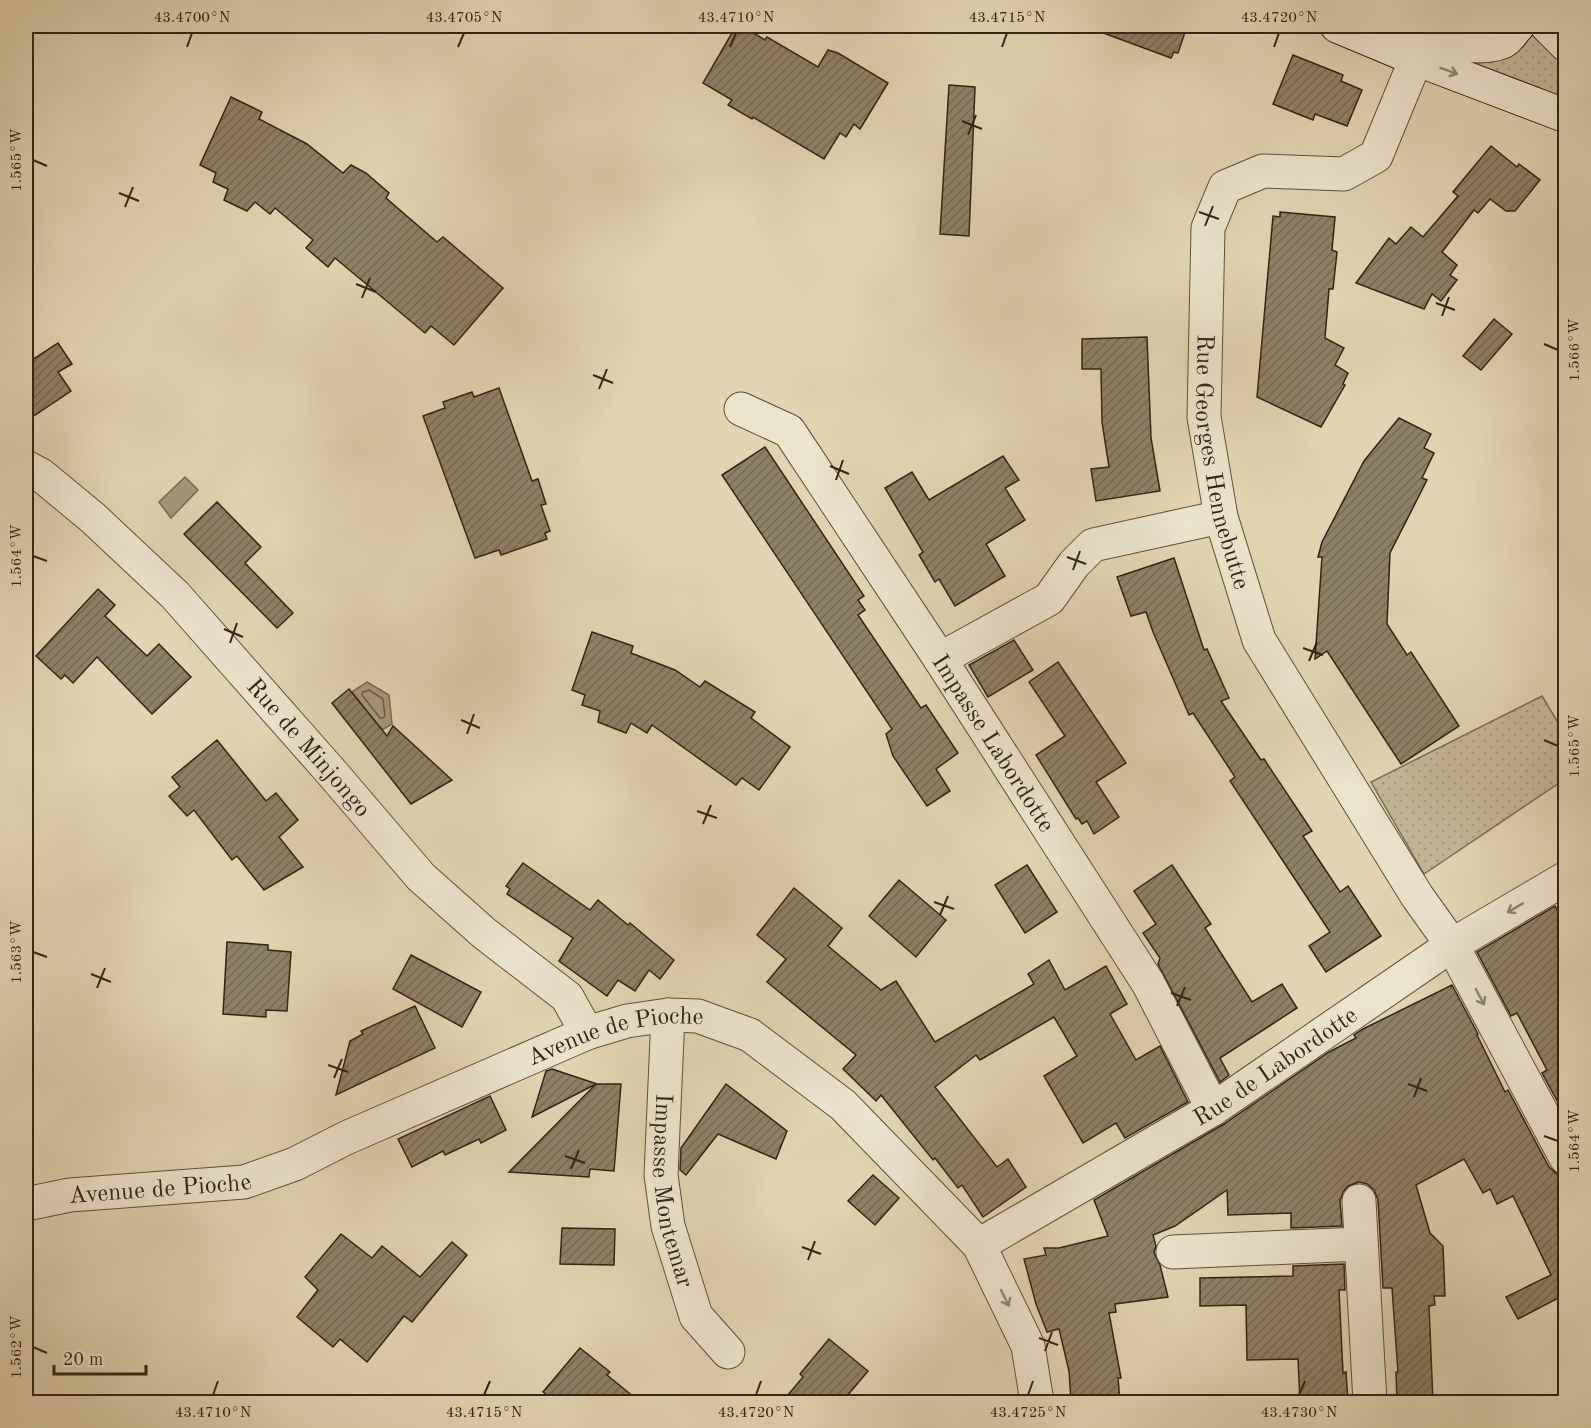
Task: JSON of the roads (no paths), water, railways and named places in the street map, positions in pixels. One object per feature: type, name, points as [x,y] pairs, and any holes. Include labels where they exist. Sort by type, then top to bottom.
[{"type":"street","points":[[1337,26],[1416,59],[1566,116]]},
{"type":"street","points":[[1377,26],[1459,44],[1485,47],[1504,42],[1518,26]]},
{"type":"street","points":[[1547,26],[1566,45]]},
{"type":"street","name":"Rue Georges Hennebutte","points":[[1416,59],[1376,156],[1344,174],[1263,171],[1225,187],[1208,228],[1204,417],[1221,517],[1259,640],[1417,896],[1452,945],[1566,1158]]},
{"type":"street","name":"Impasse Labordotte","points":[[741,409],[789,431],[940,659],[1148,983],[1213,1109]]},
{"type":"street","name":"Rue de Minjongo","points":[[26,467],[41,475],[93,518],[175,595],[333,774],[421,878],[484,933],[567,997],[587,1033]]},
{"type":"street","points":[[940,659],[1049,599],[1074,564],[1092,546],[1221,517]]},
{"type":"street","name":"Rue de Labordotte","points":[[979,1245],[1213,1109],[1452,945],[1566,878]]},
{"type":"street","name":"Avenue de Pioche","points":[[26,1204],[70,1195],[244,1182],[295,1164],[346,1138],[587,1033],[627,1021],[668,1015],[698,1016],[750,1035],[843,1105],[979,1245],[1028,1346],[1037,1402]]},
{"type":"street","name":"Impasse Montemar","points":[[668,1015],[661,1175],[668,1226],[696,1316],[728,1352]]},
{"type":"street","points":[[1359,1201],[1370,1402]]},
{"type":"street","points":[[1173,1252],[1361,1244]]},
{"type":"water","points":[[185,477],[198,490],[171,518],[159,502]]},
{"type":"water","points":[[367,682],[389,695],[392,724],[382,730],[352,692]]}]
